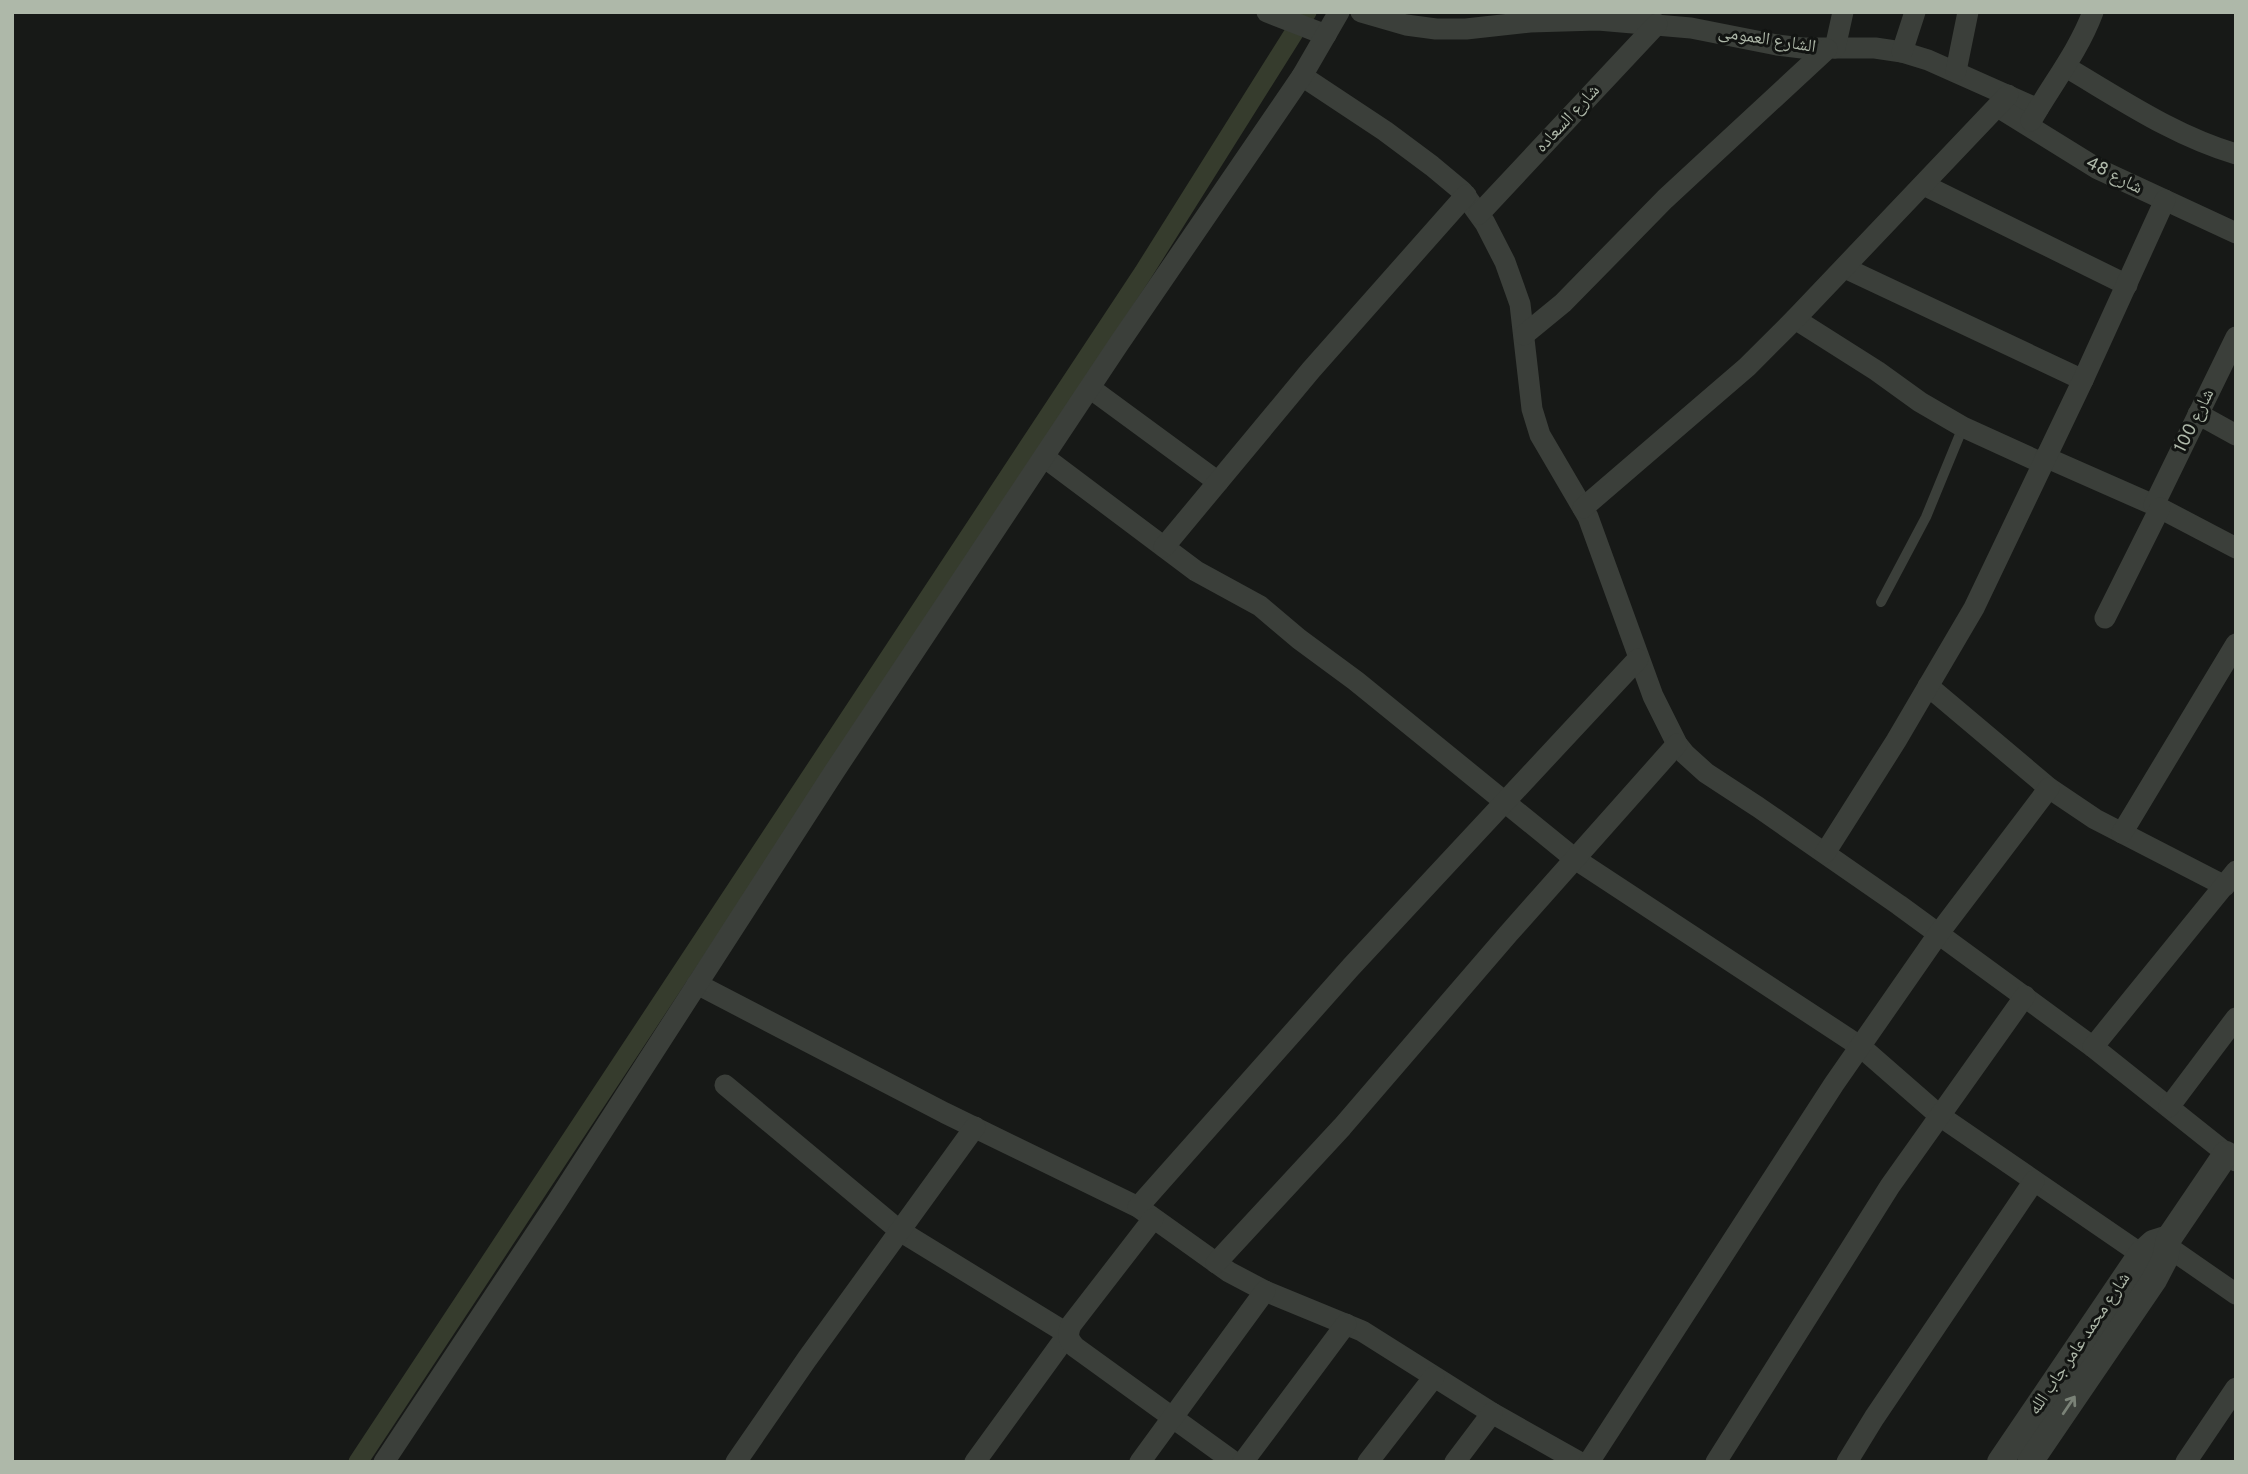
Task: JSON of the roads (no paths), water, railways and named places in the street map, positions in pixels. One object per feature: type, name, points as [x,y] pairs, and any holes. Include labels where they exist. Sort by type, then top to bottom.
[{"type":"street","points":[[1268,12],[1326,35]]},
{"type":"street","points":[[384,1462],[556,1203],[834,772],[1302,76],[1339,12]]},
{"type":"street","name":"الشارع العمومى","points":[[1361,12],[1406,25],[1436,29],[1633,17],[1657,24],[1777,45],[1831,49],[1875,48],[1902,52],[1956,71],[2003,101]]},
{"type":"street","points":[[1524,335],[1563,303],[1665,199],[1831,49],[1843,12]]},
{"type":"street","points":[[1902,52],[1915,12]]},
{"type":"street","points":[[1956,71],[1968,12]]},
{"type":"street","points":[[2033,118],[2047,92],[2066,67],[2093,12]]},
{"type":"street","name":"شارع السعاده","points":[[1479,214],[1657,24]]},
{"type":"street","points":[[2066,67],[2179,134],[2236,154]]},
{"type":"street","points":[[1302,76],[1432,166],[1466,195],[1479,214],[1500,252],[1520,304],[1532,409],[1540,435],[1588,516],[1653,696],[1677,744],[1685,754],[1706,773],[1939,933],[2233,1153]]},
{"type":"street","points":[[1583,508],[1747,367],[2003,101]]},
{"type":"street","name":"شارع 48","points":[[2003,101],[2033,118],[2098,169],[2236,233]]},
{"type":"street","points":[[1924,185],[2127,285]]},
{"type":"street","points":[[1164,547],[1311,370],[1466,195]]},
{"type":"street","points":[[1825,853],[1974,608],[2165,200]]},
{"type":"street","points":[[1845,268],[2083,380]]},
{"type":"street","points":[[1796,319],[1897,384],[1920,402],[1963,427],[2157,507],[2236,548]]},
{"type":"street","name":"شارع 100","points":[[2105,618],[2198,414],[2230,364],[2236,337]]},
{"type":"street","points":[[1090,388],[1218,482]]},
{"type":"street","points":[[2198,414],[2236,435]]},
{"type":"street","points":[[1044,457],[1214,583],[1235,591],[1260,606],[1575,859],[1861,1046],[1940,1116],[2141,1254]]},
{"type":"street","points":[[2122,833],[2236,644]]},
{"type":"street","points":[[975,1462],[1068,1334],[1071,1325],[1146,1213],[1351,967],[1639,659]]},
{"type":"street","points":[[1928,686],[2049,789],[2095,819],[2230,879],[2093,1047]]},
{"type":"street","points":[[1216,1263],[1342,1127],[1677,744]]},
{"type":"street","points":[[1589,1462],[1861,1046],[1939,933],[2049,789]]},
{"type":"street","points":[[697,984],[1146,1213],[1229,1272],[1265,1291],[1362,1331],[1492,1413],[1580,1462]]},
{"type":"street","points":[[1716,1462],[1889,1186],[2025,996]]},
{"type":"street","points":[[2169,1107],[2236,1018]]},
{"type":"street","points":[[725,1085],[900,1231],[1068,1334],[1075,1348],[1234,1462]]},
{"type":"street","points":[[736,1462],[975,1127]]},
{"type":"street","name":"شارع محمد عامر جاب الله","points":[[2030,1462],[2161,1270],[2169,1242],[2233,1153]]},
{"type":"street","points":[[1847,1462],[2034,1181]]},
{"type":"street","points":[[2169,1242],[2236,1294]]},
{"type":"street","name":"شارع محمد عامر جاب الله","points":[[2000,1462],[2141,1254],[2154,1243],[2169,1242]]},
{"type":"street","points":[[1140,1462],[1265,1291]]},
{"type":"street","points":[[1243,1462],[1346,1324]]},
{"type":"street","points":[[1368,1462],[1434,1377]]},
{"type":"street","points":[[2186,1462],[2236,1388]]},
{"type":"street","points":[[1455,1462],[1492,1413]]},
{"type":"lane","points":[[1881,602],[1926,517],[1963,427]]},
{"type":"waterway","points":[[358,1462],[1143,273],[1307,12]]}]
